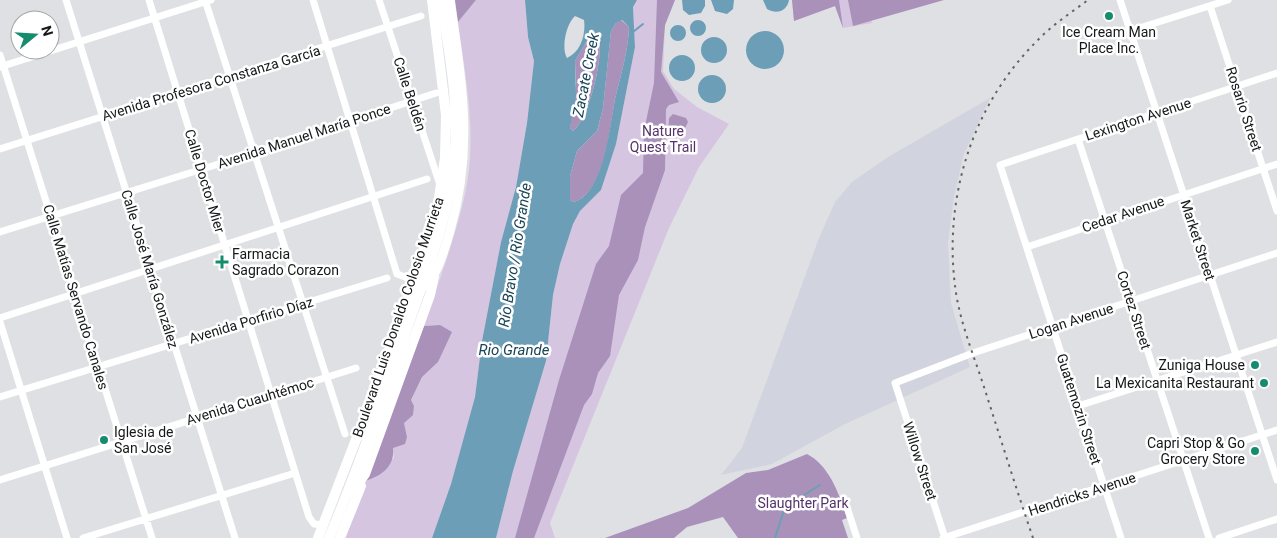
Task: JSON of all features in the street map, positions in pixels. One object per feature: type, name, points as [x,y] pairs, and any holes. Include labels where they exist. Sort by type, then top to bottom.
[{"type":"highway","name":"Boulevard Luis Donaldo Colosio Murrieta","points":[[329,538],[343,506],[418,282],[437,211],[445,158],[446,116],[432,0]]},
{"type":"highway","name":"Boulevard Luis Donaldo Colosio Murrieta","points":[[318,538],[445,212],[455,154],[454,96],[441,0]]},
{"type":"highway","points":[[340,538],[430,295],[434,276]]},
{"type":"highway","points":[[343,506],[365,474]]},
{"type":"main road","name":"Boulevard Luis Donaldo Colosio Murrieta","points":[[418,282],[428,284],[434,276],[454,215],[464,156],[464,99],[450,0]]},
{"type":"street","name":"Calle José María González","points":[[66,0],[172,344],[235,538]]},
{"type":"street","name":"Calle Doctor Mier","points":[[149,0],[311,522],[324,525]]},
{"type":"street","points":[[313,0],[375,197],[397,274],[418,282]]},
{"type":"street","name":"Calle Beldén","points":[[380,0],[441,188]]},
{"type":"street","name":"Market Street","points":[[1120,0],[1277,480]]},
{"type":"street","points":[[1130,31],[1228,0]]},
{"type":"street","points":[[2,66],[207,1],[302,305],[346,434]]},
{"type":"street","name":"Rosario Street","points":[[1210,6],[1277,211]]},
{"type":"street","name":"Avenida Profesora Constanza García","points":[[0,150],[421,16]]},
{"type":"street","name":"Calle Matías Servando Canales","points":[[0,55],[152,538]]},
{"type":"street","name":"Lexington Avenue","points":[[1000,165],[1277,73]]},
{"type":"street","name":"Avenida Manuel María Ponce","points":[[0,232],[254,153],[436,93]]},
{"type":"street","name":"Cortez Street","points":[[1078,139],[1209,538]]},
{"type":"street","name":"Cedar Avenue","points":[[1027,247],[1277,164]]},
{"type":"street","name":"Guatemozin Street","points":[[1000,165],[1121,538]]},
{"type":"street","points":[[0,318],[427,179]]},
{"type":"street","name":"Logan Avenue","points":[[895,384],[973,353],[1277,253]]},
{"type":"street","name":"Avenida Porfirio Díaz","points":[[0,398],[387,278]]},
{"type":"street","points":[[0,322],[67,538]]},
{"type":"street","points":[[1078,406],[1277,342]]},
{"type":"street","name":"Avenida Cuauhtémoc","points":[[0,480],[356,368]]},
{"type":"street","name":"Willow Street","points":[[895,384],[944,538]]},
{"type":"street","name":"Hendricks Avenue","points":[[944,538],[1277,430]]},
{"type":"street","points":[[83,538],[295,473]]},
{"type":"street","points":[[844,498],[857,538]]},
{"type":"street","points":[[1219,538],[1277,519]]},
{"type":"shaded area","points":[[990,98],[964,154],[954,197],[948,243],[951,303],[970,367],[845,424],[772,464],[721,475],[742,448],[819,238],[835,202],[852,182],[888,157]]},
{"type":"green space","points":[[455,0],[476,0],[458,22]]},
{"type":"green space","points":[[476,0],[525,0],[528,37],[534,61],[527,123],[516,187],[501,242],[482,341],[475,397],[451,484],[432,538],[344,538],[365,481],[394,458],[393,448],[407,437],[404,423],[414,406],[411,400],[422,377],[438,362],[440,325],[424,326],[458,221],[468,178],[471,141],[470,124],[458,22]]},
{"type":"green space","name":"Nature Quest Trail","points":[[637,0],[675,0],[665,25],[663,71],[674,89],[697,107],[729,124],[699,167],[669,228],[550,523],[555,538],[496,538],[513,471],[546,361],[553,295],[560,264],[573,224],[580,211],[601,190],[616,144],[635,47],[633,6]]},
{"type":"green space","points":[[657,0],[675,0],[665,25],[661,72],[679,102],[669,105],[666,109],[665,170],[645,227],[638,260],[619,295],[610,356],[598,373],[592,394],[584,405],[534,538],[515,538],[559,380],[596,264],[609,246],[621,195],[643,173],[644,131],[654,83]]},
{"type":"green space","points":[[792,0],[865,0],[872,23],[843,28],[835,6],[794,21]]},
{"type":"green space","points":[[792,0],[839,0],[843,28],[835,6],[794,21]]},
{"type":"green space","points":[[848,0],[944,0],[853,26]]},
{"type":"green space","points":[[621,20],[629,27],[626,54],[604,157],[593,186],[584,196],[574,202],[570,200],[570,176],[577,151],[597,131],[603,108],[611,31],[616,23]]},
{"type":"green space","points":[[597,34],[600,54],[598,69],[590,100],[579,125],[573,131],[570,128],[576,85],[575,61],[588,39]]},
{"type":"green space","points":[[673,114],[686,118],[688,122],[682,134],[670,144],[668,141],[669,118]]},
{"type":"green space","points":[[440,325],[452,332],[438,362],[422,377],[411,400],[414,406],[413,415],[404,423],[407,437],[405,444],[393,448],[390,465],[382,473],[365,481],[424,326]]},
{"type":"green space","name":"Slaughter Park","points":[[807,454],[822,466],[833,482],[847,518],[842,520],[848,538],[738,538],[723,517],[687,527],[674,538],[605,538],[688,508],[746,473],[768,470]]},
{"type":"water","name":"Rio Grande","points":[[525,0],[637,0],[633,7],[635,47],[616,144],[601,190],[580,211],[573,224],[560,264],[553,295],[546,361],[513,471],[496,538],[432,538],[451,484],[475,397],[482,341],[501,242],[516,187],[527,123],[534,61],[528,37]],"holes":[[[575,16],[584,20],[583,37],[576,52],[567,58],[564,48],[565,36]],[[622,20],[629,27],[624,63],[608,140],[599,172],[592,186],[584,196],[574,202],[570,200],[570,176],[577,151],[597,131],[603,108],[611,31],[616,23]],[[597,34],[600,54],[598,69],[590,100],[579,125],[573,131],[570,128],[576,96],[575,61],[588,39]]]},
{"type":"water","points":[[682,0],[705,0],[705,6],[701,13],[689,15],[683,10]]},
{"type":"water","points":[[711,0],[734,0],[733,9],[727,14],[715,11]]},
{"type":"water","points":[[763,0],[789,0],[784,9],[774,12],[767,9]]},
{"type":"water","points":[[698,20],[704,22],[706,28],[704,34],[698,36],[692,34],[690,28],[692,22]]},
{"type":"water","points":[[678,25],[684,27],[686,33],[684,39],[678,41],[672,39],[670,33],[672,27]]},
{"type":"water","points":[[765,31],[778,37],[784,50],[778,63],[765,69],[752,63],[746,50],[752,37]]},
{"type":"water","points":[[714,37],[723,41],[727,50],[723,59],[714,63],[705,59],[701,50],[705,41]]},
{"type":"water","points":[[682,55],[691,59],[695,68],[691,77],[682,81],[673,77],[669,68],[673,59]]},
{"type":"water","points":[[712,75],[722,79],[726,89],[722,99],[712,103],[702,99],[698,89],[702,79]]},
{"type":"waterway","points":[[633,32],[643,24]]},
{"type":"waterway","points":[[775,538],[785,507],[820,485]]},
{"type":"railway","points":[[1033,538],[961,317],[956,293],[953,258],[954,223],[959,188],[967,154],[980,122],[997,92],[1017,63],[1041,37],[1088,0]]},
{"type":"place","name":"Ice Cream Man Place Inc.","points":[[1109,16]]},
{"type":"place","name":"Farmacia Sagrado Corazon","points":[[222,262]]},
{"type":"place","name":"Zuniga House","points":[[1255,365]]},
{"type":"place","name":"La Mexicanita Restaurant","points":[[1264,383]]},
{"type":"place","name":"Iglesia de San José","points":[[104,440]]},
{"type":"place","name":"Capri Stop & Go Grocery Store","points":[[1255,451]]},
{"type":"water label","name":"Zacate Creek","points":[[586,75]]},
{"type":"water label","name":"Río Bravo / Rio Grande","points":[[515,255]]}]
